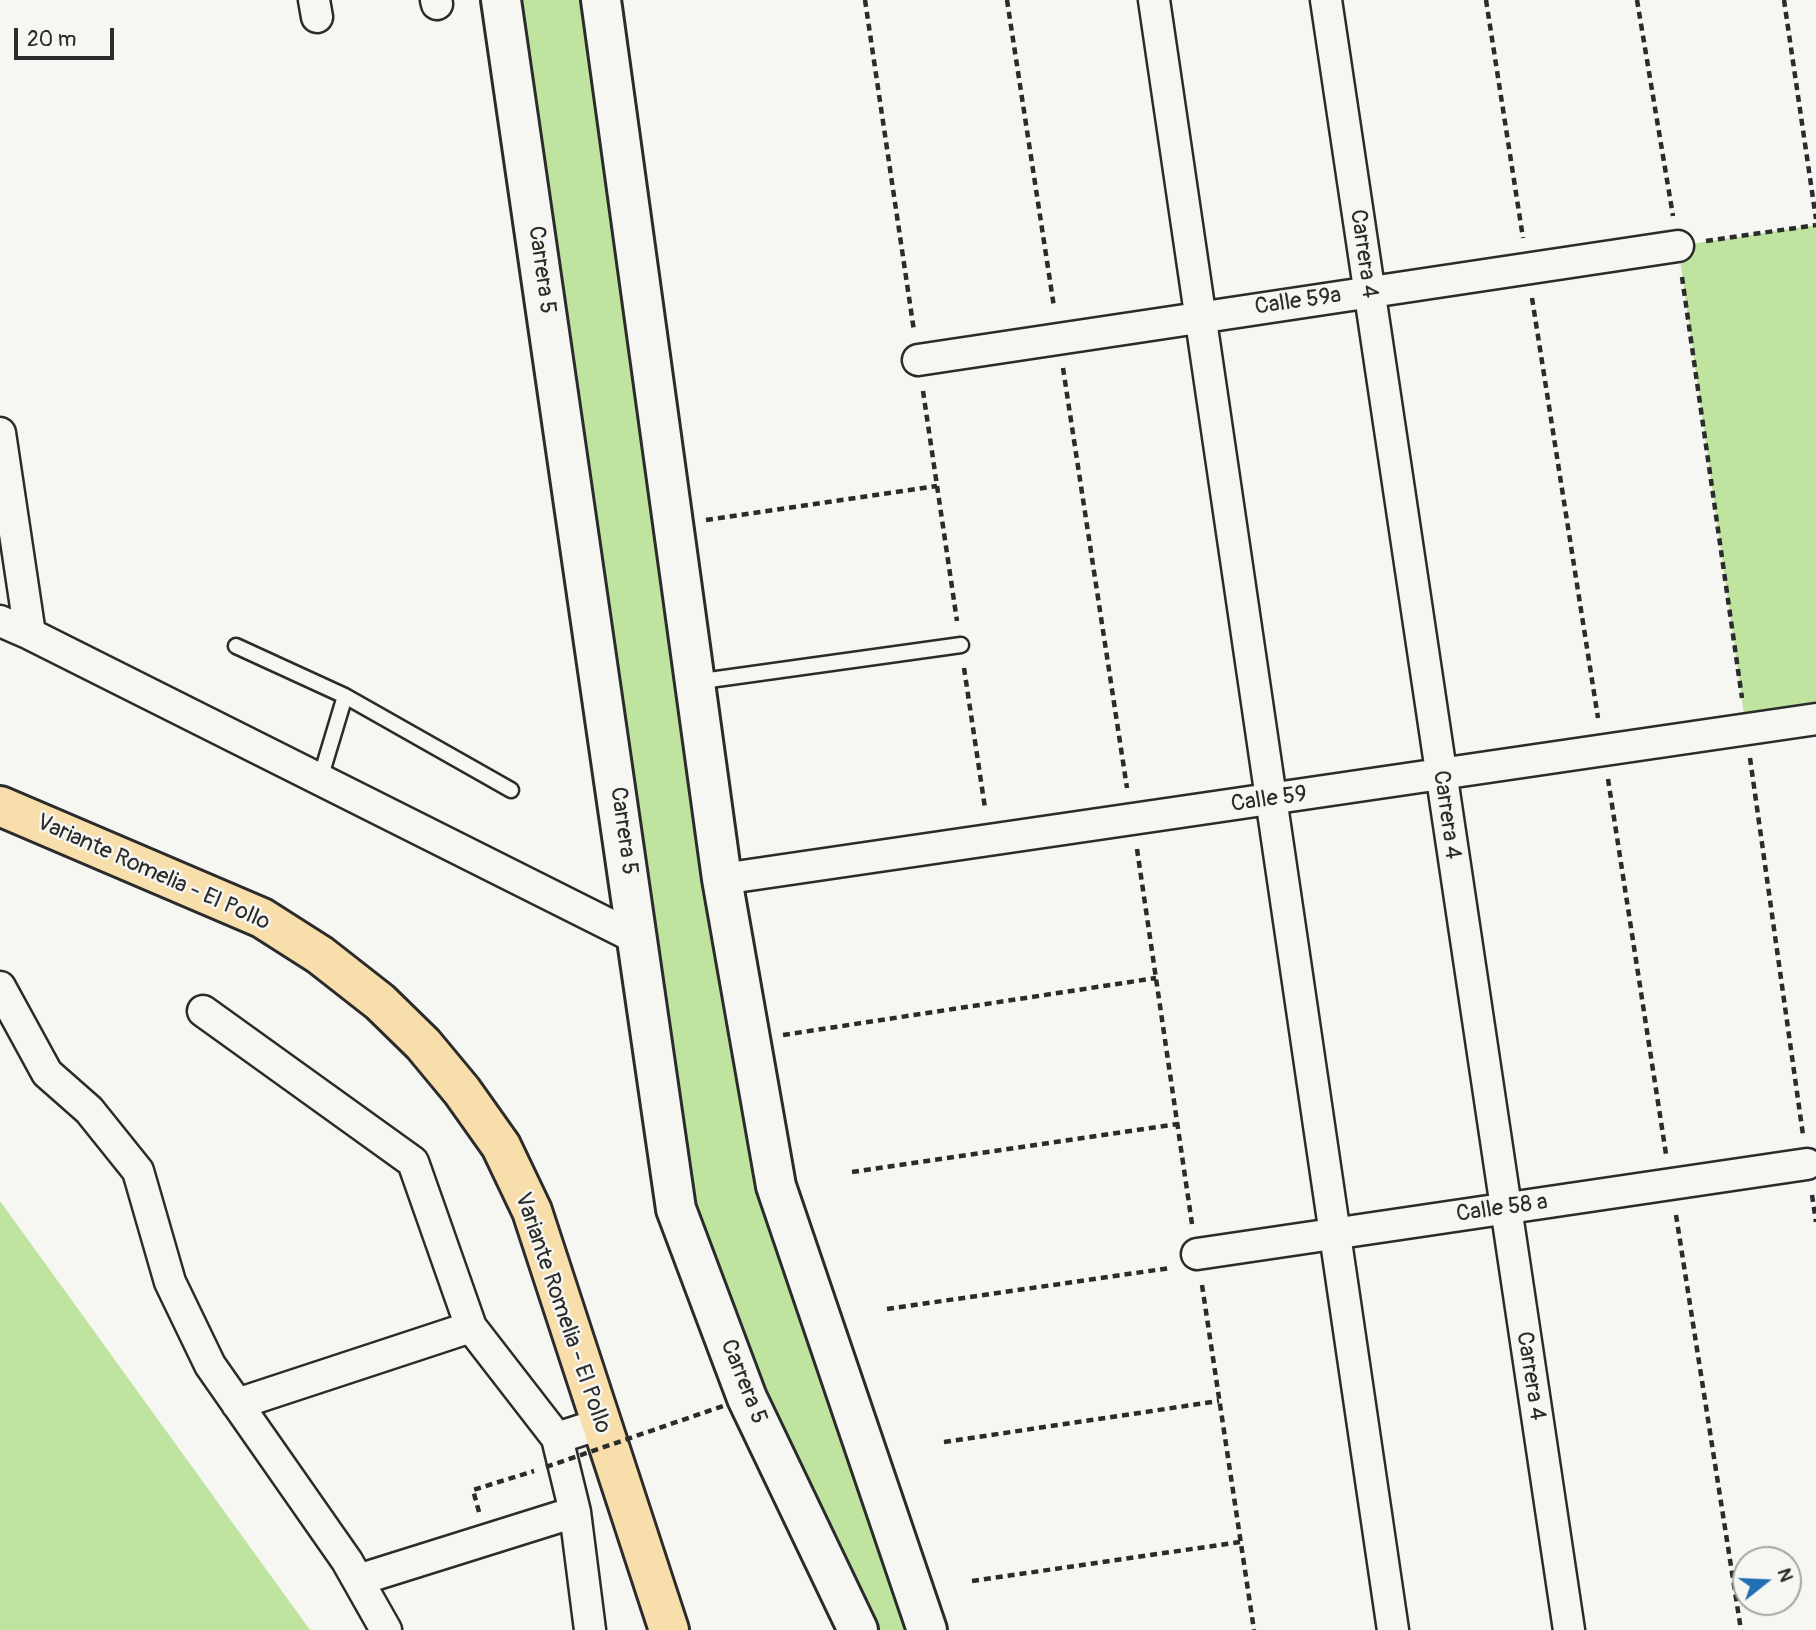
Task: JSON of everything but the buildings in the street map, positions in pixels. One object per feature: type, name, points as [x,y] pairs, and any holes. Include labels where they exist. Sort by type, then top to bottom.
[{"type":"highway","name":"Variante Romelia - El Pollo","points":[[0,806],[262,918],[330,963],[380,1002],[423,1044],[462,1091],[501,1146],[532,1211],[668,1630]]},
{"type":"main road","name":"Carrera 5","points":[[501,0],[676,1209],[747,1398],[858,1630]]},
{"type":"main road","points":[[601,0],[722,879],[776,1186],[927,1630]]},
{"type":"street","points":[[1154,0],[1392,1630]]},
{"type":"street","name":"Carrera 4","points":[[1326,0],[1569,1630]]},
{"type":"street","name":"Calle 59a","points":[[918,360],[1678,246]]},
{"type":"street","points":[[0,433],[30,634]]},
{"type":"street","points":[[0,621],[638,939]]},
{"type":"street","name":"Calle 59","points":[[722,879],[1816,719]]},
{"type":"street","points":[[0,987],[47,1073],[89,1110],[138,1171],[170,1282],[210,1365],[347,1561],[386,1630]]},
{"type":"street","points":[[203,1011],[413,1162],[471,1327],[557,1438],[575,1513],[590,1630]]},
{"type":"street","name":"Calle 58 a","points":[[1184,1261],[1334,1233],[1807,1164]]},
{"type":"street","points":[[237,1404],[471,1327]]},
{"type":"street","points":[[557,1438],[600,1424]]},
{"type":"street","points":[[358,1580],[575,1513]]},
{"type":"lane","points":[[695,682],[961,645]]},
{"type":"lane","points":[[236,646],[345,696],[511,790]]},
{"type":"lane","points":[[320,779],[345,696]]},
{"type":"path","points":[[865,0],[990,840]]},
{"type":"path","points":[[1007,0],[1132,820]]},
{"type":"path","points":[[1486,0],[1741,1630]]},
{"type":"path","points":[[1637,0],[1678,246],[1816,1222]]},
{"type":"path","points":[[1784,0],[1816,219]]},
{"type":"path","points":[[1678,246],[1816,225]]},
{"type":"path","points":[[673,525],[937,486]]},
{"type":"path","points":[[750,1040],[1156,978]]},
{"type":"path","points":[[852,1172],[1178,1125]]},
{"type":"path","points":[[887,1309],[1184,1261]]},
{"type":"path","points":[[944,1442],[1219,1401]]},
{"type":"path","points":[[487,1539],[473,1490],[723,1406]]},
{"type":"path","points":[[972,1581],[1240,1542]]},
{"type":"green space","points":[[501,0],[601,0],[776,1186],[927,1630],[858,1630],[676,1209]]},
{"type":"green space","points":[[1816,225],[1816,719],[1746,729],[1678,246]]},
{"type":"green space","points":[[0,1201],[310,1630],[0,1630]]}]
